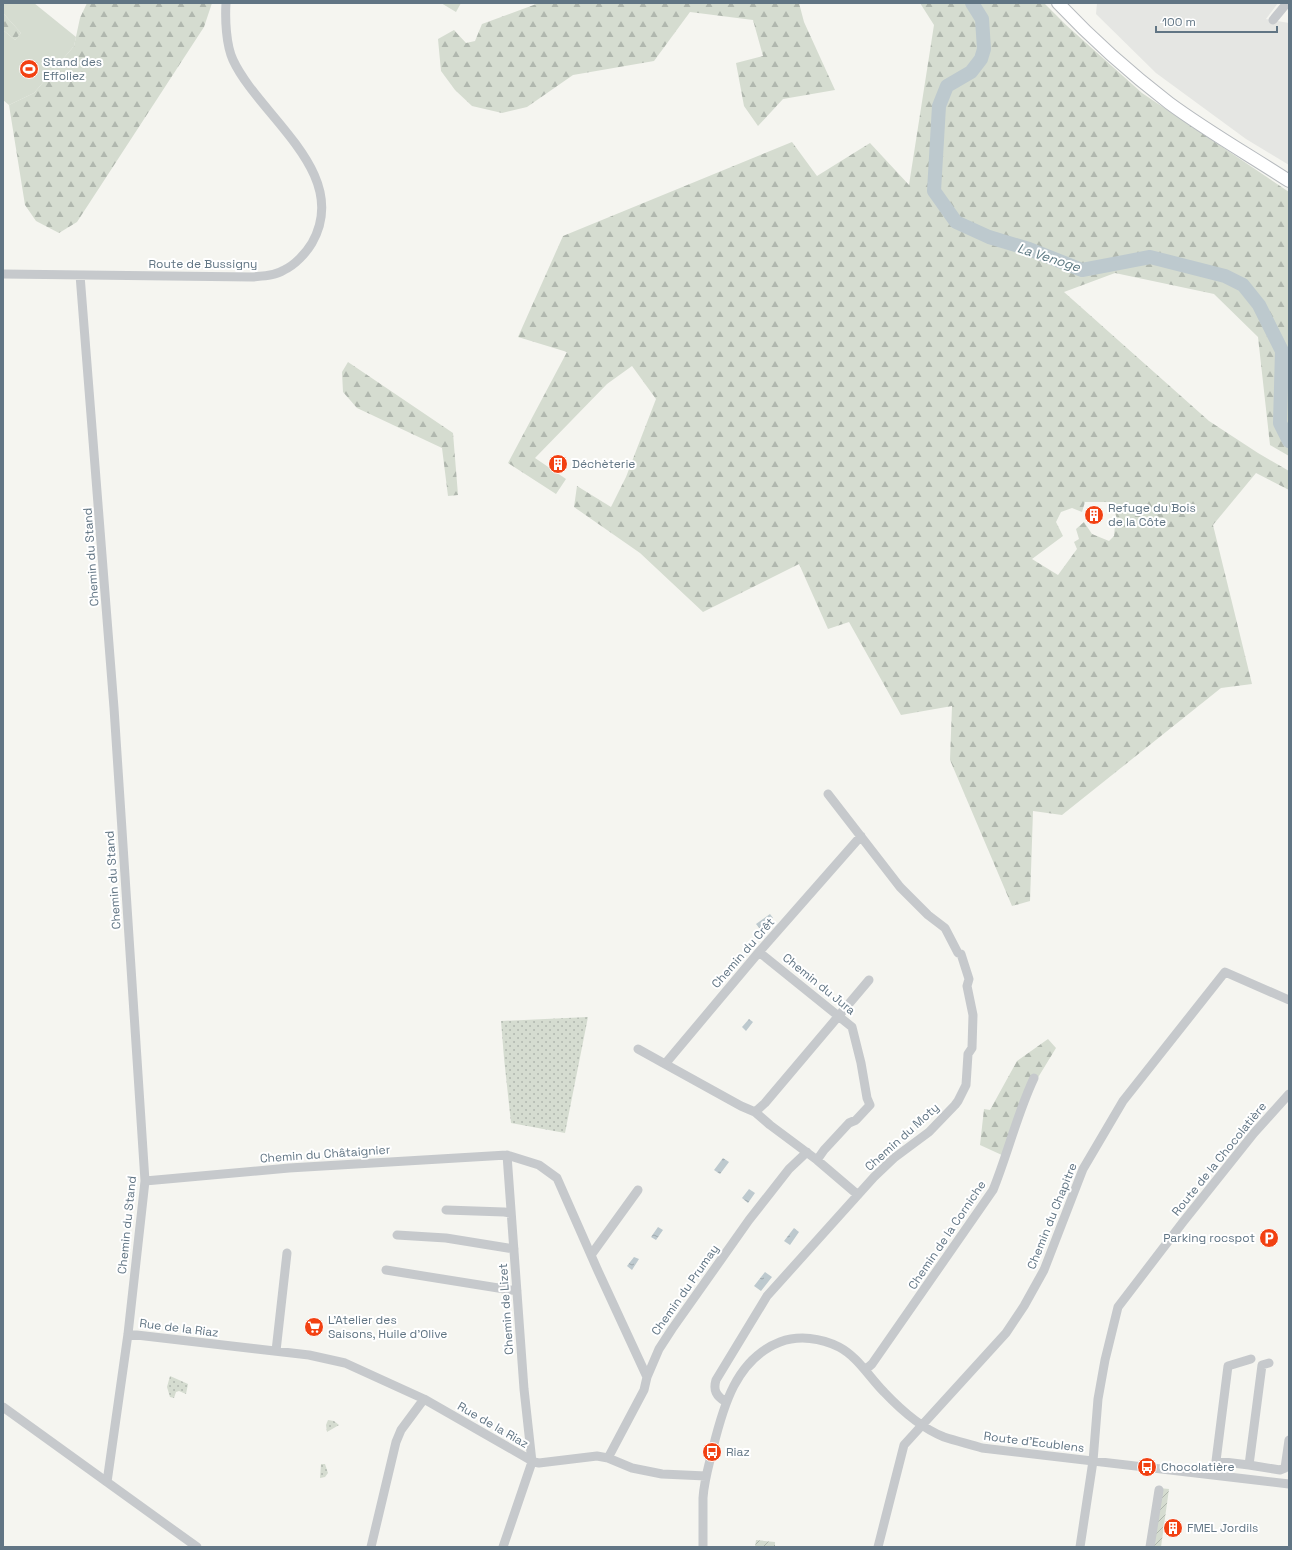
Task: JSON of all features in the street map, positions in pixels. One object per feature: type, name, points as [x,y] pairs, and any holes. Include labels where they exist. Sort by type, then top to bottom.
[{"type":"main road","points":[[1058,3],[1136,76],[1169,102],[1203,127],[1289,181]]},
{"type":"street","name":"Route de Bussigny","points":[[3,274],[235,277],[270,275],[284,271],[309,248],[317,234],[321,222],[322,204],[317,179],[305,158],[244,79],[232,59],[227,38],[225,16],[226,3]]},
{"type":"street","points":[[1273,20],[1288,3]]},
{"type":"street","name":"Chemin du Stand","points":[[80,275],[113,700],[145,1181],[128,1334],[107,1482]]},
{"type":"street","name":"Chemin du Moty","points":[[726,1402],[715,1392],[714,1386],[716,1380],[767,1296],[858,1195],[894,1158],[932,1129],[958,1101],[966,1085],[968,1054],[972,1048],[973,1015],[968,986],[969,979],[961,954],[958,953],[946,928],[928,915],[900,887],[828,794]]},
{"type":"street","name":"Chemin du Crêt","points":[[665,1064],[759,952],[860,836]]},
{"type":"street","name":"Chemin du Jura","points":[[759,952],[852,1027],[861,1062],[867,1098],[870,1105],[856,1120],[849,1123],[824,1150],[817,1160]]},
{"type":"street","name":"Chemin du Chapitre","points":[[878,1547],[904,1446],[1006,1333],[1024,1306],[1044,1270],[1083,1169],[1123,1101],[1226,972],[1289,1000]]},
{"type":"street","points":[[755,1112],[765,1103],[869,980]]},
{"type":"street","points":[[638,1049],[740,1106],[755,1112],[817,1160],[858,1195]]},
{"type":"street","name":"Chemin de la Corniche","points":[[865,1370],[872,1364],[994,1190],[1005,1162],[1024,1100],[1034,1078]]},
{"type":"street","name":"Route de la Chocolatière","points":[[1080,1547],[1093,1461],[1098,1399],[1105,1360],[1118,1307],[1254,1133],[1289,1094]]},
{"type":"street","name":"Chemin du Prumay","points":[[608,1458],[644,1390],[647,1377],[659,1348],[706,1280],[788,1169],[807,1152]]},
{"type":"street","points":[[507,1155],[540,1165],[557,1178],[647,1377]]},
{"type":"street","name":"Chemin du Châtaignier","points":[[145,1181],[206,1174],[289,1168],[507,1155]]},
{"type":"street","name":"Chemin de Lizet","points":[[507,1155],[524,1389],[532,1462]]},
{"type":"street","points":[[591,1256],[638,1190]]},
{"type":"street","points":[[446,1210],[511,1213]]},
{"type":"street","points":[[397,1234],[446,1238],[514,1249]]},
{"type":"street","points":[[276,1351],[287,1256]]},
{"type":"street","points":[[386,1270],[517,1291]]},
{"type":"street","name":"Rue de la Riaz","points":[[128,1334],[309,1355],[345,1363],[424,1399],[532,1462],[539,1463],[597,1456],[608,1458],[632,1468],[662,1474],[706,1476]]},
{"type":"street","name":"Route d'Ecublens","points":[[703,1547],[706,1476],[726,1402],[736,1382],[753,1359],[772,1345],[785,1340],[805,1338],[829,1342],[840,1348],[851,1356],[865,1370],[902,1410],[923,1426],[943,1436],[982,1448],[1289,1484]]},
{"type":"street","points":[[1251,1359],[1228,1366],[1216,1461],[1280,1470],[1285,1468],[1289,1440]]},
{"type":"street","points":[[1249,1465],[1262,1365],[1269,1363]]},
{"type":"street","points":[[371,1547],[396,1442],[401,1430],[424,1399]]},
{"type":"street","points":[[3,1407],[197,1547]]},
{"type":"street","points":[[502,1547],[532,1462]]},
{"type":"street","points":[[1150,1547],[1158,1490]]},
{"type":"shaded area","points":[[1097,3],[1278,3],[1266,19],[1289,23],[1289,165],[1246,139],[1156,73],[1096,14]]},
{"type":"green space","name":"Stand des Effoliez","points":[[3,3],[34,3],[76,37],[74,46],[34,93],[9,105],[3,100],[3,30],[15,40],[21,33],[3,13]]},
{"type":"green space","points":[[87,3],[212,3],[204,27],[77,222],[59,233],[36,221],[25,205],[9,105],[34,93],[74,46],[80,18]]},
{"type":"green space","points":[[441,3],[461,3],[456,12]]},
{"type":"green space","points":[[539,3],[799,3],[804,22],[835,90],[783,99],[758,126],[744,106],[736,63],[763,56],[753,20],[690,12],[654,61],[573,75],[527,107],[502,113],[472,106],[455,90],[441,71],[438,39],[454,30],[466,43],[475,41],[482,24]]},
{"type":"green space","points":[[920,3],[1044,3],[1066,25],[1142,93],[1289,192],[1289,456],[1270,445],[1258,337],[1214,294],[1115,273],[1064,292],[1209,421],[1289,471],[1289,490],[1256,473],[1213,525],[1252,684],[1221,688],[1062,815],[1033,811],[1030,901],[1012,906],[950,760],[952,706],[901,715],[849,622],[828,629],[799,564],[703,612],[640,553],[574,507],[577,486],[611,507],[626,477],[656,399],[632,366],[607,384],[535,458],[566,479],[556,494],[508,463],[567,352],[518,337],[563,236],[792,142],[817,176],[870,143],[909,185],[934,25]],"holes":[[[1085,502],[1108,502],[1116,515],[1114,536],[1109,541],[1092,534],[1084,522],[1076,529],[1079,539],[1074,542],[1077,549],[1058,575],[1032,559],[1063,536],[1056,522],[1061,512],[1072,508],[1082,512]]]},
{"type":"green space","points":[[3,13],[21,33],[15,40],[3,30]]},
{"type":"green space","points":[[348,362],[453,433],[458,495],[448,496],[442,448],[357,408],[343,392],[342,372]]},
{"type":"green space","points":[[588,1017],[565,1133],[511,1123],[501,1021]]},
{"type":"green space","points":[[1048,1039],[1056,1048],[1031,1089],[1004,1156],[980,1145],[984,1109],[990,1110],[1017,1061]]},
{"type":"green space","points":[[170,1376],[188,1384],[186,1394],[179,1391],[176,1392],[174,1398],[170,1397],[167,1387]]},
{"type":"green space","points":[[328,1420],[334,1421],[339,1425],[327,1432],[326,1425]]},
{"type":"green space","points":[[321,1464],[325,1464],[328,1473],[325,1477],[320,1478]]},
{"type":"green space","points":[[1159,1488],[1169,1489],[1161,1547],[1150,1547]]},
{"type":"green space","points":[[756,1540],[775,1542],[775,1547],[755,1547]]},
{"type":"water","points":[[770,914],[773,918],[760,929],[756,924]]},
{"type":"water","points":[[749,1019],[753,1022],[746,1031],[742,1027]]},
{"type":"water","points":[[723,1158],[729,1162],[720,1174],[714,1170]]},
{"type":"water","points":[[749,1189],[755,1193],[748,1203],[742,1198]]},
{"type":"water","points":[[658,1227],[663,1230],[656,1240],[651,1237]]},
{"type":"water","points":[[794,1228],[799,1232],[790,1245],[784,1241]]},
{"type":"water","points":[[634,1257],[639,1259],[632,1270],[627,1266]]},
{"type":"water","points":[[765,1272],[772,1277],[761,1291],[754,1286]]},
{"type":"waterway","name":"La Venoge","points":[[972,3],[982,19],[984,49],[981,59],[971,72],[947,86],[939,106],[934,191],[956,222],[989,237],[1029,249],[1082,270],[1150,257],[1225,276],[1243,285],[1259,305],[1282,351],[1280,423],[1289,441]]},
{"type":"place","name":"Stand des Effoliez","points":[[29,69]]},
{"type":"place","name":"Déchèterie","points":[[558,464]]},
{"type":"place","name":"Refuge du Bois de la Côte","points":[[1094,515]]},
{"type":"place","name":"Parking rocspot","points":[[1269,1238]]},
{"type":"place","name":"L'Atelier des Saisons, Huile d'Olive","points":[[314,1327]]},
{"type":"place","name":"Riaz","points":[[712,1452]]},
{"type":"place","name":"Chocolatière","points":[[1147,1467]]},
{"type":"place","name":"FMEL Jordils","points":[[1173,1528]]}]
